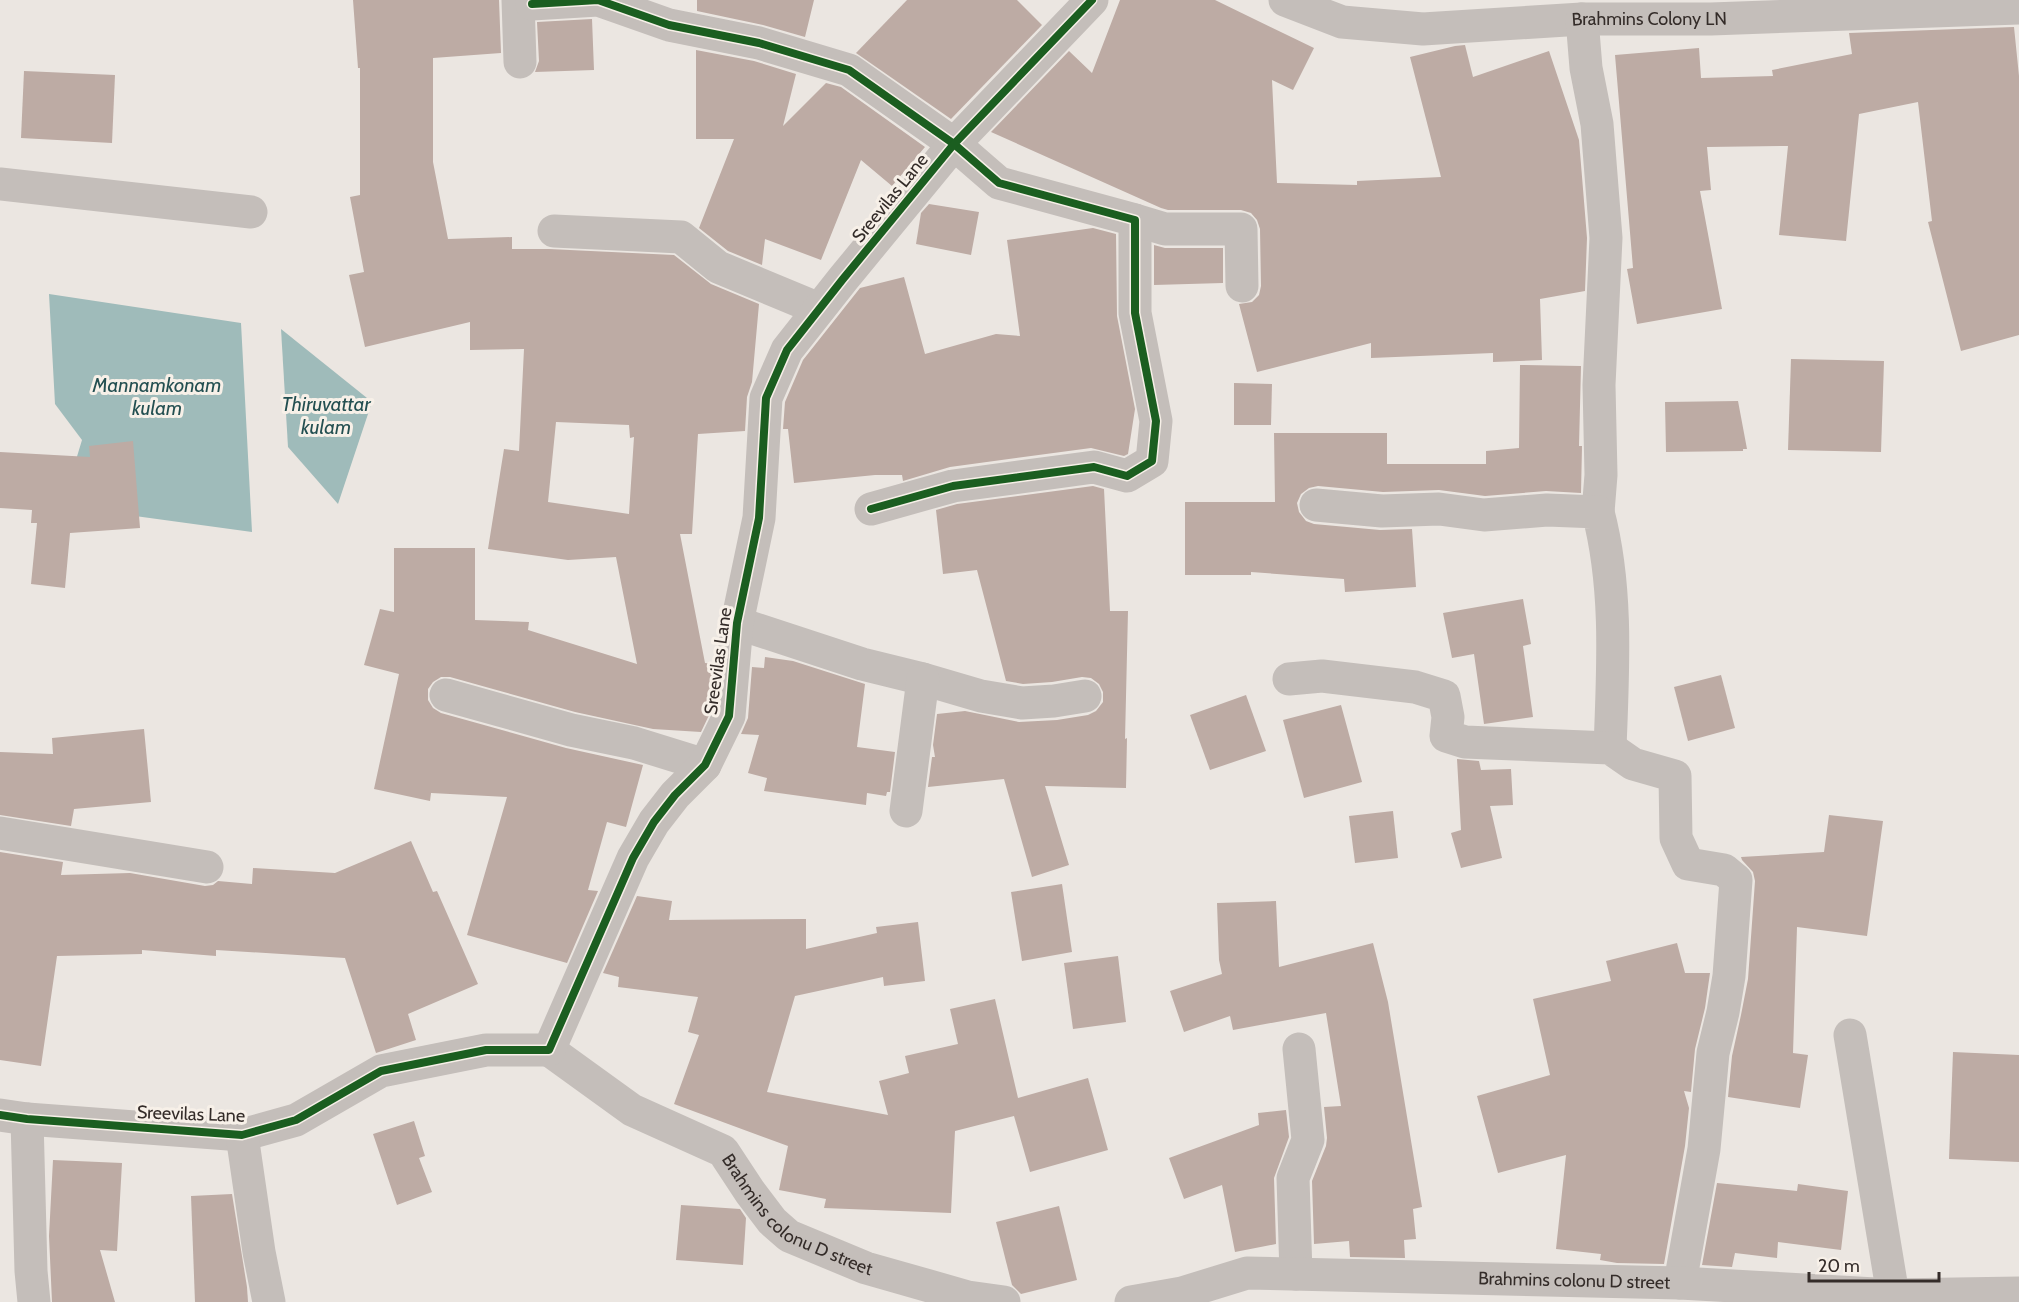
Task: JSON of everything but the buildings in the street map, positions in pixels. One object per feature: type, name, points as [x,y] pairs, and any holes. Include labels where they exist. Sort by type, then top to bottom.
[{"type":"street","points":[[520,62],[525,2],[598,0],[669,25],[759,43],[849,70],[954,144],[999,183],[1165,230],[1241,229],[1242,286]]},
{"type":"street","name":"Brahmins Colony LN","points":[[1285,0],[1342,22],[1423,29],[1582,19],[1711,19],[2019,8]]},
{"type":"street","name":"Sreevilas Lane","points":[[13,1117],[242,1135],[296,1120],[381,1071],[486,1050],[549,1050],[633,858],[654,822],[675,795],[705,765],[729,716],[737,623],[759,518],[766,398],[788,350],[954,144],[1085,2]]},
{"type":"street","points":[[1582,19],[1586,68],[1597,124],[1606,238],[1599,385],[1601,475],[1598,512],[1606,541],[1612,613],[1610,748]]},
{"type":"street","points":[[0,184],[251,212]]},
{"type":"street","points":[[872,509],[953,486],[1070,470],[1094,467],[1127,476],[1152,461],[1155,421],[1135,313],[1136,220]]},
{"type":"street","points":[[554,231],[681,237],[718,267],[819,309]]},
{"type":"street","points":[[1316,506],[1382,511],[1439,509],[1484,515],[1547,510],[1598,512]]},
{"type":"street","points":[[737,623],[862,664],[981,696],[1022,703],[1085,696]]},
{"type":"street","points":[[1289,679],[1322,676],[1415,687],[1444,696],[1448,717],[1446,736],[1465,742],[1610,748],[1633,764],[1675,776],[1676,838],[1688,864],[1724,870],[1736,880],[1729,976],[1713,1053],[1704,1149],[1680,1283]]},
{"type":"street","points":[[906,811],[923,679]]},
{"type":"street","points":[[446,695],[705,765]]},
{"type":"street","points":[[0,832],[207,867]]},
{"type":"street","points":[[1850,1035],[1893,1295]]},
{"type":"street","points":[[1296,1274],[1293,1178],[1308,1140],[1299,1049]]},
{"type":"street","name":"Brahmins colonu D street","points":[[549,1050],[632,1110],[723,1151],[772,1221],[789,1236],[866,1268],[968,1297],[1004,1302]]},
{"type":"street","points":[[13,1117],[34,1302]]},
{"type":"street","points":[[242,1135],[259,1252],[269,1302]]},
{"type":"street","name":"Brahmins colonu D street","points":[[1131,1302],[1182,1293],[1246,1273],[1680,1283],[1893,1295],[2019,1293]]},
{"type":"water","name":"Mannamkonam kulam","points":[[49,294],[241,323],[252,532],[62,506],[82,440],[55,404]]},
{"type":"water","name":"Thiruvattar kulam","points":[[281,329],[372,402],[338,504],[288,447]]},
{"type":"cycle path","points":[[532,4],[598,0],[669,25],[759,43],[849,70],[954,144],[999,183],[1135,220],[1135,313],[1156,421],[1152,461],[1127,476],[1094,467],[953,486],[871,509]]},
{"type":"cycle path","points":[[0,1115],[242,1135],[296,1120],[381,1071],[486,1050],[549,1050],[633,858],[654,822],[675,795],[705,765],[729,716],[737,623],[759,518],[766,398],[787,350],[954,144],[1092,0]]}]
